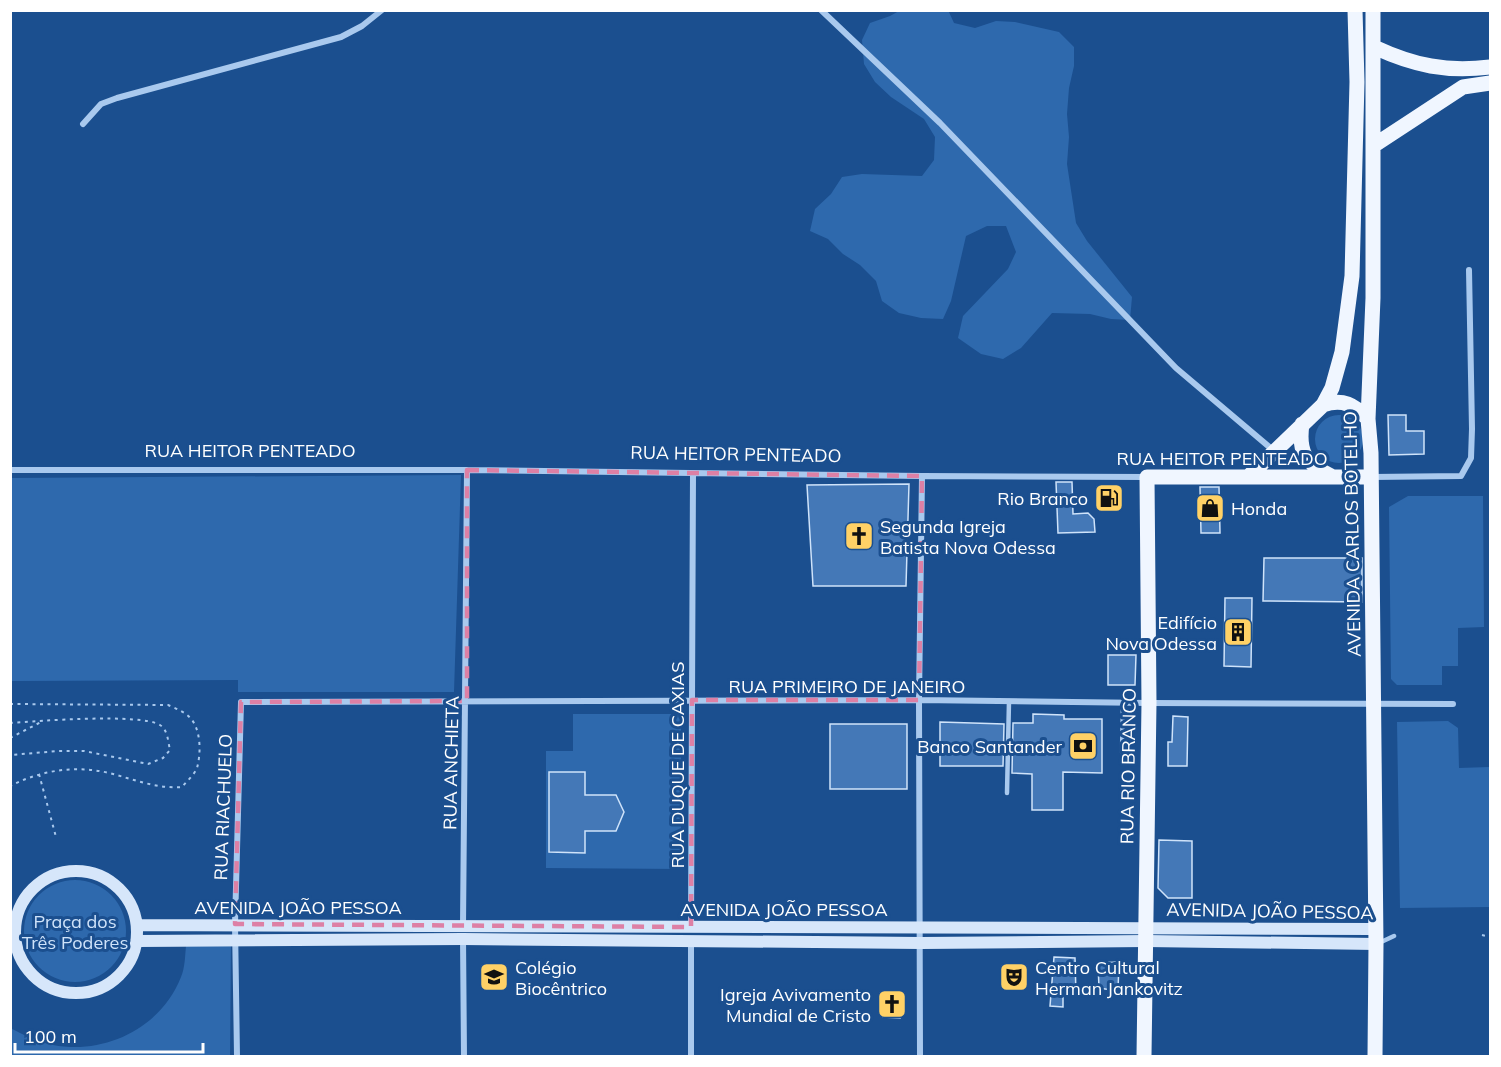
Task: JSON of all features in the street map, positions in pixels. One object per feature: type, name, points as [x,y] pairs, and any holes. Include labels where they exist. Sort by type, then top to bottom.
[{"type":"main road","name":"AVENIDA CARLOS BOTELHO","points":[[1248,477],[1323,405],[1332,388],[1342,352],[1352,276],[1357,82],[1355,10]]},
{"type":"main road","name":"AVENIDA CARLOS BOTELHO","points":[[1373,10],[1373,298],[1368,419],[1371,453],[1375,1056]]},
{"type":"main road","points":[[1374,47],[1430,67],[1463,70],[1491,67]]},
{"type":"main road","points":[[1372,146],[1463,87],[1491,82]]},
{"type":"main road","points":[[1323,405],[1332,402],[1348,403],[1356,407],[1368,419]]},
{"type":"main road","points":[[1302,424],[1300,437],[1305,456],[1313,466],[1335,478],[1354,472],[1371,453]]},
{"type":"main road","name":"RUA HEITOR PENTEADO","points":[[1147,477],[1371,477]]},
{"type":"main road","name":"RUA RIO BRANCO","points":[[1144,1056],[1149,704],[1147,477]]},
{"type":"main road","points":[[74,871],[98,875],[119,888],[130,902],[137,925],[137,941],[132,958],[115,980],[99,989],[72,993],[51,988],[34,976],[21,959],[13,939],[13,921],[25,898],[36,885],[50,876],[74,871]]},
{"type":"main road","name":"AVENIDA JOÃO PESSOA","points":[[137,925],[1090,927],[1199,942],[1376,936]]},
{"type":"main road","points":[[304,940],[305,925]]},
{"type":"main road","points":[[369,926],[369,940]]},
{"type":"main road","points":[[429,926],[429,939]]},
{"type":"main road","points":[[527,927],[527,940]]},
{"type":"main road","points":[[585,927],[585,941]]},
{"type":"main road","points":[[652,927],[652,942]]},
{"type":"main road","points":[[746,927],[746,942]]},
{"type":"main road","points":[[808,927],[808,942]]},
{"type":"main road","points":[[870,927],[870,943]]},
{"type":"main road","points":[[982,927],[982,942]]},
{"type":"main road","points":[[1035,927],[1035,942]]},
{"type":"main road","points":[[1090,927],[1090,941]]},
{"type":"main road","points":[[1199,927],[1199,942]]},
{"type":"main road","name":"AVENIDA JOÃO PESSOA","points":[[137,941],[463,939],[652,942],[1035,942],[1090,941],[1199,927],[1376,936]]},
{"type":"street","points":[[83,124],[101,104],[342,38],[382,10]]},
{"type":"street","points":[[821,10],[940,123],[1176,368],[1275,451]]},
{"type":"street","name":"RUA HEITOR PENTEADO","points":[[1371,477],[1461,476],[1470,458],[1472,429],[1469,270]]},
{"type":"street","name":"RUA HEITOR PENTEADO","points":[[10,470],[467,470],[1147,477]]},
{"type":"street","name":"RUA ANCHIETA","points":[[464,1056],[467,470]]},
{"type":"street","name":"RUA DUQUE DE CAXIAS","points":[[692,1056],[693,474]]},
{"type":"street","points":[[920,1056],[919,700],[922,476]]},
{"type":"street","name":"RUA PRIMEIRO DE JANEIRO","points":[[241,702],[919,700],[1149,704],[1453,704]]},
{"type":"street","name":"RUA RIACHUELO","points":[[237,1056],[235,924],[241,702]]},
{"type":"lane","points":[[1007,793],[1009,701]]},
{"type":"lane","points":[[1122,752],[1123,703]]},
{"type":"path","points":[[10,704],[168,705],[181,710],[191,719],[198,730],[199,750],[196,768],[182,787],[169,788],[152,785],[89,770],[53,770],[10,786]]},
{"type":"path","points":[[10,738],[43,721]]},
{"type":"path","points":[[10,723],[142,721],[160,725],[167,735],[170,750],[163,758],[148,764],[84,751],[59,750],[10,755]]},
{"type":"path","points":[[39,774],[56,837]]},
{"type":"path","points":[[1482,935],[1491,937]]},
{"type":"highlighted area","points":[[467,470],[922,476],[919,700],[692,700],[691,927],[235,924],[241,702],[467,701]]},
{"type":"green space","points":[[948,10],[954,23],[975,28],[996,21],[1015,22],[1059,32],[1074,47],[1074,66],[1067,114],[1069,137],[1067,164],[1076,223],[1087,241],[1132,297],[1130,320],[1111,319],[1090,314],[1052,313],[1021,348],[1003,359],[981,354],[958,338],[963,316],[1008,269],[1016,252],[1006,226],[987,226],[966,236],[951,301],[943,319],[921,318],[899,313],[882,301],[876,281],[860,265],[843,254],[828,239],[810,231],[815,209],[831,194],[842,177],[862,174],[922,176],[934,160],[935,137],[924,119],[891,97],[875,82],[864,64],[862,40],[870,23],[899,11]]},
{"type":"green space","points":[[1334,415],[1344,415],[1356,422],[1363,434],[1363,444],[1356,456],[1344,463],[1334,463],[1319,452],[1315,444],[1315,434],[1326,419]]},
{"type":"green space","points":[[461,475],[454,692],[238,692],[238,680],[11,681],[11,478]]},
{"type":"green space","points":[[1408,496],[1483,496],[1484,627],[1458,628],[1458,666],[1442,666],[1442,685],[1397,685],[1391,679],[1389,507]]},
{"type":"green space","points":[[573,714],[681,714],[681,869],[546,868],[546,751],[573,751]]},
{"type":"green space","points":[[1448,721],[1458,728],[1459,768],[1489,767],[1490,907],[1400,908],[1397,722]]},
{"type":"green space","name":"Praça dos Três Poderes","points":[[75,880],[95,884],[111,895],[122,911],[126,931],[122,951],[111,967],[95,978],[75,982],[55,978],[39,967],[28,951],[24,931],[28,911],[39,895],[55,884]]},
{"type":"green space","points":[[231,945],[230,1056],[11,1056],[10,1028],[42,1042],[73,1047],[92,1046],[129,1034],[160,1011],[172,995],[182,973],[186,946]]},
{"type":"building","points":[[1388,415],[1406,415],[1406,431],[1424,431],[1424,454],[1389,455]]},
{"type":"building","points":[[1056,482],[1072,482],[1073,514],[1088,513],[1094,519],[1095,532],[1058,533]]},
{"type":"building","name":"Segunda Igreja Batista Nova Odessa","points":[[909,484],[906,586],[813,586],[807,485]]},
{"type":"building","name":"Honda","points":[[1200,487],[1219,487],[1220,533],[1201,533]]},
{"type":"building","points":[[1264,558],[1362,558],[1362,602],[1263,601]]},
{"type":"building","name":"Edifício Nova Odessa","points":[[1225,598],[1252,598],[1251,667],[1224,666]]},
{"type":"building","points":[[1108,655],[1136,655],[1135,685],[1108,685]]},
{"type":"building","points":[[1033,714],[1064,715],[1064,719],[1102,719],[1102,773],[1063,772],[1063,810],[1032,810],[1032,774],[1012,773],[1013,723],[1033,723]]},
{"type":"building","points":[[1173,716],[1188,717],[1187,766],[1168,766],[1168,742],[1172,742]]},
{"type":"building","points":[[940,722],[1004,724],[1003,766],[940,766]]},
{"type":"building","points":[[830,724],[907,724],[907,789],[830,789]]},
{"type":"building","points":[[549,772],[585,772],[585,795],[616,795],[624,812],[616,831],[585,831],[585,853],[549,852]]},
{"type":"building","points":[[1159,840],[1192,841],[1192,898],[1168,898],[1158,888]]},
{"type":"building","points":[[1054,957],[1075,958],[1076,995],[1063,995],[1063,1007],[1050,1006]]},
{"type":"building","points":[[1119,962],[1118,991],[1099,988],[1098,963]]},
{"type":"building","name":"Igreja Avivamento Mundial de Cristo","points":[[884,991],[900,991],[900,1018],[883,1017]]},
{"type":"place","name":"Rio Branco","points":[[1109,498]]},
{"type":"place","name":"Honda","points":[[1210,508]]},
{"type":"place","name":"Segunda Igreja Batista Nova Odessa","points":[[859,536]]},
{"type":"place","name":"Edifício Nova Odessa","points":[[1238,632]]},
{"type":"place","name":"Banco Santander","points":[[1083,746]]},
{"type":"place","name":"Colégio Biocêntrico","points":[[494,977]]},
{"type":"place","name":"Centro Cultural Herman Jankovitz","points":[[1014,977]]},
{"type":"place","name":"Igreja Avivamento Mundial de Cristo","points":[[892,1004]]}]
